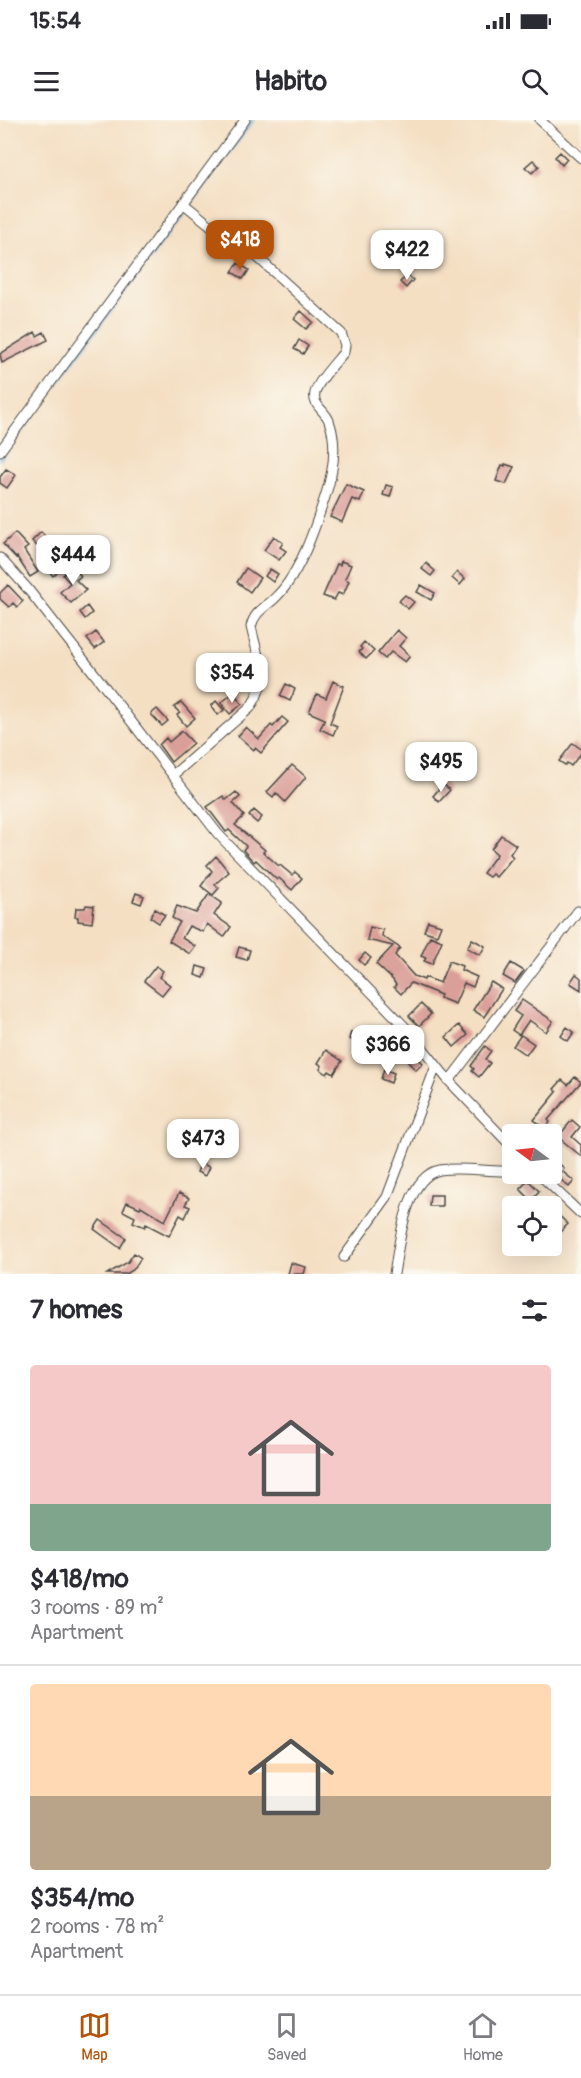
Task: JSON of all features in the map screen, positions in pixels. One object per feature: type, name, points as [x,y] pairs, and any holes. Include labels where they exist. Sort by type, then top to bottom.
[{"type":"street","points":[[0,451],[245,120]]},
{"type":"street","points":[[540,120],[581,158]]},
{"type":"street","points":[[173,775],[250,708],[260,687],[262,672],[251,627],[257,613],[278,596],[300,562],[325,497],[335,461],[329,419],[316,403],[314,395],[344,352],[345,345],[342,333],[256,256],[237,247],[183,203]]},
{"type":"street","points":[[0,558],[34,597],[218,834],[409,1031],[449,1081],[502,1136]]},
{"type":"street","points":[[449,1081],[578,910]]},
{"type":"street","points":[[344,1257],[387,1197],[436,1066]]},
{"type":"street","points":[[394,1274],[411,1198],[420,1181],[427,1174],[440,1170],[502,1171]]},
{"type":"street","points":[[550,1184],[581,1214]]},
{"type":"building","points":[[560,152],[567,159],[562,165],[555,157]]},
{"type":"building","points":[[533,160],[539,166],[532,173],[525,167]]},
{"type":"building","points":[[238,263],[249,270],[243,279],[232,272]]},
{"type":"building","points":[[408,275],[413,280],[406,288],[400,282]]},
{"type":"building","points":[[301,311],[313,322],[306,329],[294,319]]},
{"type":"building","points":[[35,332],[37,336],[44,332],[48,340],[2,363],[0,354]]},
{"type":"building","points":[[299,340],[308,346],[303,354],[294,349]]},
{"type":"building","points":[[505,464],[514,467],[506,484],[496,481],[502,465],[505,466]]},
{"type":"building","points":[[6,469],[16,475],[7,488],[0,483],[0,477]]},
{"type":"building","points":[[346,484],[364,492],[360,502],[352,499],[342,522],[330,517]]},
{"type":"building","points":[[386,485],[393,487],[390,497],[383,495]]},
{"type":"building","points":[[41,532],[54,546],[45,554],[32,541]]},
{"type":"building","points":[[15,533],[28,547],[24,550],[38,572],[30,577],[17,557],[3,544]]},
{"type":"building","points":[[274,536],[283,543],[280,547],[286,551],[279,560],[264,550]]},
{"type":"building","points":[[54,561],[61,569],[53,576],[46,568]]},
{"type":"building","points":[[341,561],[351,565],[345,579],[349,581],[343,595],[338,593],[334,600],[323,596],[337,564],[340,565]]},
{"type":"building","points":[[426,563],[435,571],[431,576],[422,569]]},
{"type":"building","points":[[72,566],[81,576],[76,580],[86,590],[71,603],[60,592],[70,583],[63,575]]},
{"type":"building","points":[[246,568],[260,578],[250,592],[237,582]]},
{"type":"building","points":[[270,569],[278,574],[273,582],[265,576]]},
{"type":"building","points":[[457,572],[465,579],[460,585],[452,578]]},
{"type":"building","points":[[8,585],[23,601],[17,607],[13,603],[9,607],[0,599],[0,593]]},
{"type":"building","points":[[421,585],[435,593],[431,600],[417,592]]},
{"type":"building","points":[[405,595],[414,602],[408,609],[399,601]]},
{"type":"building","points":[[87,606],[92,613],[85,619],[80,612]]},
{"type":"building","points":[[397,630],[406,638],[399,646],[410,656],[405,662],[391,652],[385,659],[378,653]]},
{"type":"building","points":[[96,632],[104,642],[95,649],[87,639]]},
{"type":"building","points":[[364,642],[374,651],[366,659],[359,652]]},
{"type":"building","points":[[333,681],[344,686],[330,723],[337,726],[333,735],[320,729],[325,719],[309,712],[317,694],[326,698]]},
{"type":"building","points":[[286,684],[295,689],[290,701],[280,696]]},
{"type":"building","points":[[233,693],[242,704],[230,714],[221,703]]},
{"type":"building","points":[[216,701],[224,710],[218,715],[211,706]]},
{"type":"building","points":[[181,702],[195,718],[186,726],[177,715],[180,713],[174,707]]},
{"type":"building","points":[[157,709],[168,721],[162,726],[151,714]]},
{"type":"building","points":[[282,717],[288,722],[261,753],[238,736],[246,727],[259,739],[271,725],[273,727]]},
{"type":"building","points":[[182,731],[193,743],[171,762],[159,745],[166,738],[169,742]]},
{"type":"building","points":[[573,743],[581,749],[581,753],[571,766],[567,763],[565,765],[559,761]]},
{"type":"building","points":[[292,765],[306,777],[285,802],[276,793],[273,797],[267,792]]},
{"type":"building","points":[[443,784],[450,790],[439,802],[433,796]]},
{"type":"building","points":[[236,792],[240,797],[233,803],[244,816],[235,825],[265,850],[263,852],[279,866],[292,875],[295,872],[302,878],[292,890],[279,878],[277,880],[256,860],[254,862],[243,850],[246,846],[229,830],[226,832],[207,807],[223,796],[226,800]]},
{"type":"building","points":[[254,810],[262,817],[257,823],[249,816]]},
{"type":"building","points":[[501,835],[516,845],[510,854],[513,857],[496,877],[492,874],[489,877],[483,873],[497,854],[491,849]]},
{"type":"building","points":[[216,856],[229,872],[215,884],[219,888],[213,895],[201,886],[212,871],[207,865]]},
{"type":"building","points":[[136,893],[144,896],[141,904],[133,901]]},
{"type":"building","points":[[209,894],[222,903],[214,915],[231,927],[224,937],[207,924],[203,932],[189,926],[182,938],[195,946],[190,954],[169,941],[180,922],[172,918],[177,906],[196,913]]},
{"type":"building","points":[[86,905],[94,906],[92,923],[78,921],[78,917],[75,917],[76,908],[85,908]]},
{"type":"building","points":[[155,909],[165,915],[159,923],[150,917]]},
{"type":"building","points":[[428,921],[441,925],[437,935],[424,931]]},
{"type":"building","points":[[370,927],[383,930],[382,936],[400,948],[395,955],[414,976],[424,980],[425,977],[440,983],[449,961],[462,966],[461,970],[477,977],[473,987],[464,983],[455,1004],[440,998],[441,995],[411,983],[401,994],[394,987],[396,985],[393,980],[376,964],[393,946],[367,940]]},
{"type":"building","points":[[430,936],[442,941],[432,964],[424,961],[426,958],[421,956]]},
{"type":"building","points":[[472,939],[485,946],[480,955],[467,948]]},
{"type":"building","points":[[239,947],[250,950],[247,960],[236,957]]},
{"type":"building","points":[[365,953],[371,958],[364,965],[359,960]]},
{"type":"building","points":[[511,963],[524,971],[515,983],[503,976]]},
{"type":"building","points":[[156,966],[163,971],[159,977],[170,985],[162,995],[144,981]]},
{"type":"building","points":[[197,966],[207,969],[204,978],[195,975]]},
{"type":"building","points":[[576,974],[581,978],[581,990],[570,983]]},
{"type":"building","points":[[491,982],[502,989],[484,1017],[473,1010]]},
{"type":"building","points":[[522,1000],[553,1021],[546,1032],[529,1020],[519,1035],[512,1030],[521,1016],[514,1011]]},
{"type":"building","points":[[421,1004],[431,1014],[419,1026],[409,1016]]},
{"type":"building","points":[[459,1025],[468,1035],[454,1047],[446,1037]]},
{"type":"building","points":[[567,1027],[574,1032],[568,1041],[561,1036]]},
{"type":"building","points":[[351,1032],[360,1035],[358,1042],[349,1039]]},
{"type":"building","points":[[521,1035],[534,1044],[526,1055],[513,1046]]},
{"type":"building","points":[[393,1042],[405,1051],[396,1060],[386,1050]]},
{"type":"building","points":[[485,1046],[491,1051],[485,1059],[490,1063],[479,1077],[472,1071],[474,1069],[471,1066]]},
{"type":"building","points":[[326,1050],[342,1061],[334,1074],[329,1071],[327,1074],[320,1069],[322,1066],[318,1063]]},
{"type":"building","points":[[415,1056],[423,1063],[416,1070],[408,1062]]},
{"type":"building","points":[[384,1069],[394,1073],[391,1083],[381,1079]]},
{"type":"building","points":[[575,1077],[581,1082],[548,1120],[549,1124],[539,1124],[534,1120],[557,1092],[554,1089],[562,1080],[568,1085]]},
{"type":"building","points":[[572,1120],[580,1127],[572,1137],[581,1145],[581,1156],[562,1140],[562,1132]]},
{"type":"building","points":[[201,1163],[209,1167],[205,1176],[197,1172]]},
{"type":"building","points":[[562,1171],[574,1181],[569,1187],[562,1181]]},
{"type":"building","points":[[524,1184],[532,1184],[539,1191],[535,1196],[527,1196],[520,1189]]},
{"type":"building","points":[[179,1193],[189,1198],[185,1205],[190,1207],[185,1218],[180,1215],[169,1236],[146,1224],[145,1227],[133,1222],[135,1217],[123,1211],[127,1202],[140,1208],[141,1206],[165,1221]]},
{"type":"building","points":[[430,1195],[442,1195],[442,1206],[429,1206]]},
{"type":"building","points":[[562,1218],[568,1224],[562,1230]]},
{"type":"building","points":[[100,1220],[126,1238],[120,1248],[94,1229]]},
{"type":"building","points":[[134,1253],[141,1258],[133,1270],[126,1274],[107,1274],[128,1262]]},
{"type":"building","points":[[291,1263],[306,1267],[304,1274],[288,1274]]},
{"type":"waterway","points":[[0,459],[253,120]]}]
